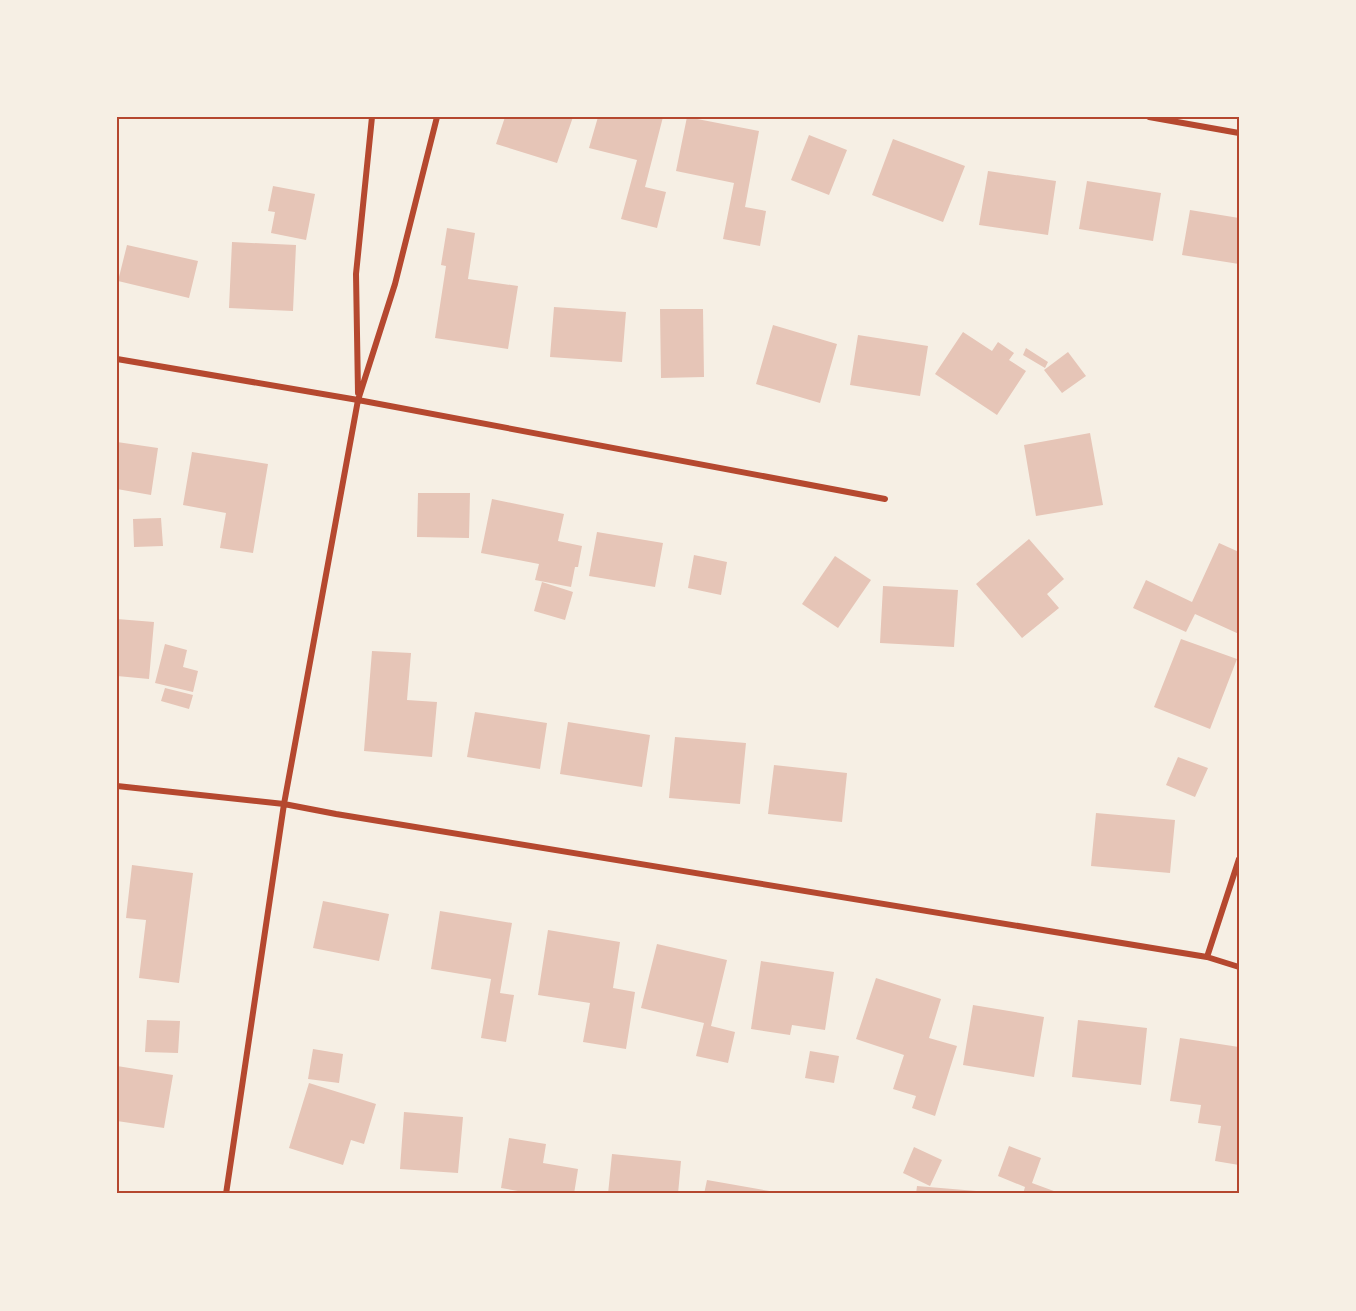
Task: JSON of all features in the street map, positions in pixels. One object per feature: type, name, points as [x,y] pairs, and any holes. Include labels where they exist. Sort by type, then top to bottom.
[{"type":"street","points":[[358,400],[356,274],[372,117]]},
{"type":"street","points":[[226,1194],[284,804],[358,400],[395,284],[437,117]]},
{"type":"street","points":[[1149,117],[1239,134]]},
{"type":"street","points":[[117,359],[358,400],[885,499]]},
{"type":"street","points":[[117,786],[284,804],[1207,957],[1239,967]]},
{"type":"street","points":[[1207,957],[1239,859]]},
{"type":"building","points":[[505,117],[573,117],[557,163],[496,144]]},
{"type":"building","points":[[598,117],[663,117],[645,187],[666,192],[657,228],[621,219],[637,160],[589,148]]},
{"type":"building","points":[[687,117],[759,131],[745,207],[766,211],[760,246],[723,239],[734,183],[676,171]]},
{"type":"building","points":[[809,135],[847,150],[829,195],[791,180]]},
{"type":"building","points":[[893,139],[965,166],[943,222],[872,195]]},
{"type":"building","points":[[988,171],[1056,181],[1048,235],[979,225]]},
{"type":"building","points":[[1087,181],[1161,193],[1153,241],[1079,229]]},
{"type":"building","points":[[273,186],[315,194],[306,240],[271,233],[275,212],[268,211]]},
{"type":"building","points":[[1190,210],[1239,218],[1239,264],[1182,255]]},
{"type":"building","points":[[447,228],[475,233],[468,279],[518,286],[508,349],[435,338],[446,266],[441,265]]},
{"type":"building","points":[[232,242],[296,245],[293,311],[229,308]]},
{"type":"building","points":[[127,245],[198,261],[189,298],[118,281]]},
{"type":"building","points":[[554,307],[626,312],[622,362],[550,357]]},
{"type":"building","points":[[660,309],[703,309],[704,377],[661,378]]},
{"type":"building","points":[[773,325],[837,344],[820,403],[756,384]]},
{"type":"building","points":[[963,332],[992,351],[998,342],[1014,353],[1009,360],[1026,371],[997,415],[935,374]]},
{"type":"building","points":[[858,335],[928,346],[920,396],[850,385]]},
{"type":"building","points":[[1026,348],[1048,362],[1045,368],[1023,355]]},
{"type":"building","points":[[1068,352],[1086,376],[1062,393],[1044,370]]},
{"type":"building","points":[[1090,433],[1103,505],[1036,516],[1024,445]]},
{"type":"building","points":[[117,442],[158,448],[151,495],[117,489]]},
{"type":"building","points":[[192,452],[268,464],[253,553],[220,548],[226,513],[183,505]]},
{"type":"building","points":[[418,493],[470,493],[469,538],[417,537]]},
{"type":"building","points":[[492,499],[564,514],[558,541],[582,546],[571,587],[535,580],[539,564],[481,553]]},
{"type":"building","points":[[161,518],[163,546],[134,547],[133,519]]},
{"type":"building","points":[[597,532],[663,543],[655,587],[589,576]]},
{"type":"building","points":[[1029,539],[1064,579],[1047,594],[1059,608],[1022,638],[976,584]]},
{"type":"building","points":[[1219,543],[1239,552],[1239,634],[1195,614],[1186,632],[1133,608],[1146,580],[1192,602]]},
{"type":"building","points":[[694,555],[727,562],[721,595],[688,588]]},
{"type":"building","points":[[835,556],[871,580],[838,628],[802,604]]},
{"type":"building","points":[[542,582],[573,592],[565,620],[534,611]]},
{"type":"building","points":[[883,586],[958,590],[954,647],[880,643]]},
{"type":"building","points":[[117,619],[154,622],[149,679],[117,676]]},
{"type":"building","points":[[1181,639],[1237,659],[1210,729],[1154,707]]},
{"type":"building","points":[[165,644],[187,650],[183,667],[198,671],[193,692],[155,683]]},
{"type":"building","points":[[372,651],[411,653],[407,700],[437,702],[432,757],[364,751]]},
{"type":"building","points":[[165,688],[193,695],[189,709],[161,701]]},
{"type":"building","points":[[475,712],[547,723],[540,769],[467,757]]},
{"type":"building","points":[[568,722],[650,735],[642,787],[560,774]]},
{"type":"building","points":[[675,737],[746,743],[740,804],[669,798]]},
{"type":"building","points":[[1178,757],[1208,768],[1195,797],[1166,785]]},
{"type":"building","points":[[774,765],[847,773],[842,822],[768,814]]},
{"type":"building","points":[[1096,813],[1175,820],[1170,873],[1091,866]]},
{"type":"building","points":[[132,865],[193,873],[179,983],[139,978],[146,920],[126,918]]},
{"type":"building","points":[[323,901],[389,914],[379,961],[313,948]]},
{"type":"building","points":[[440,911],[512,923],[500,993],[514,995],[506,1042],[481,1038],[491,979],[431,969]]},
{"type":"building","points":[[548,930],[620,942],[613,988],[635,992],[626,1049],[583,1042],[590,1003],[538,995]]},
{"type":"building","points":[[657,944],[727,960],[711,1026],[735,1032],[728,1063],[696,1056],[704,1023],[641,1008]]},
{"type":"building","points":[[761,961],[834,972],[825,1030],[792,1025],[790,1035],[751,1029]]},
{"type":"building","points":[[876,978],[941,999],[929,1038],[957,1046],[935,1116],[912,1108],[916,1096],[893,1089],[904,1055],[856,1039]]},
{"type":"building","points":[[973,1005],[1044,1017],[1034,1077],[963,1065]]},
{"type":"building","points":[[147,1020],[180,1021],[178,1053],[145,1052]]},
{"type":"building","points":[[1078,1020],[1147,1028],[1141,1085],[1072,1077]]},
{"type":"building","points":[[1180,1038],[1239,1047],[1239,1165],[1215,1161],[1221,1126],[1198,1123],[1201,1105],[1170,1101]]},
{"type":"building","points":[[313,1049],[343,1054],[339,1083],[308,1079]]},
{"type":"building","points":[[810,1051],[839,1056],[834,1083],[805,1078]]},
{"type":"building","points":[[117,1066],[173,1075],[164,1128],[117,1121]]},
{"type":"building","points":[[309,1083],[376,1104],[364,1144],[351,1140],[343,1165],[289,1148]]},
{"type":"building","points":[[404,1112],[463,1117],[458,1173],[400,1169]]},
{"type":"building","points":[[509,1138],[546,1144],[543,1163],[578,1169],[574,1194],[535,1194],[501,1188]]},
{"type":"building","points":[[1009,1146],[1041,1158],[1032,1183],[1062,1194],[1023,1194],[1025,1187],[998,1176]]},
{"type":"building","points":[[914,1147],[942,1160],[930,1186],[903,1173]]},
{"type":"building","points":[[612,1154],[681,1161],[678,1194],[608,1194]]},
{"type":"building","points":[[707,1180],[781,1193],[781,1194],[704,1194]]},
{"type":"building","points":[[917,1186],[988,1192],[988,1194],[916,1194]]}]
